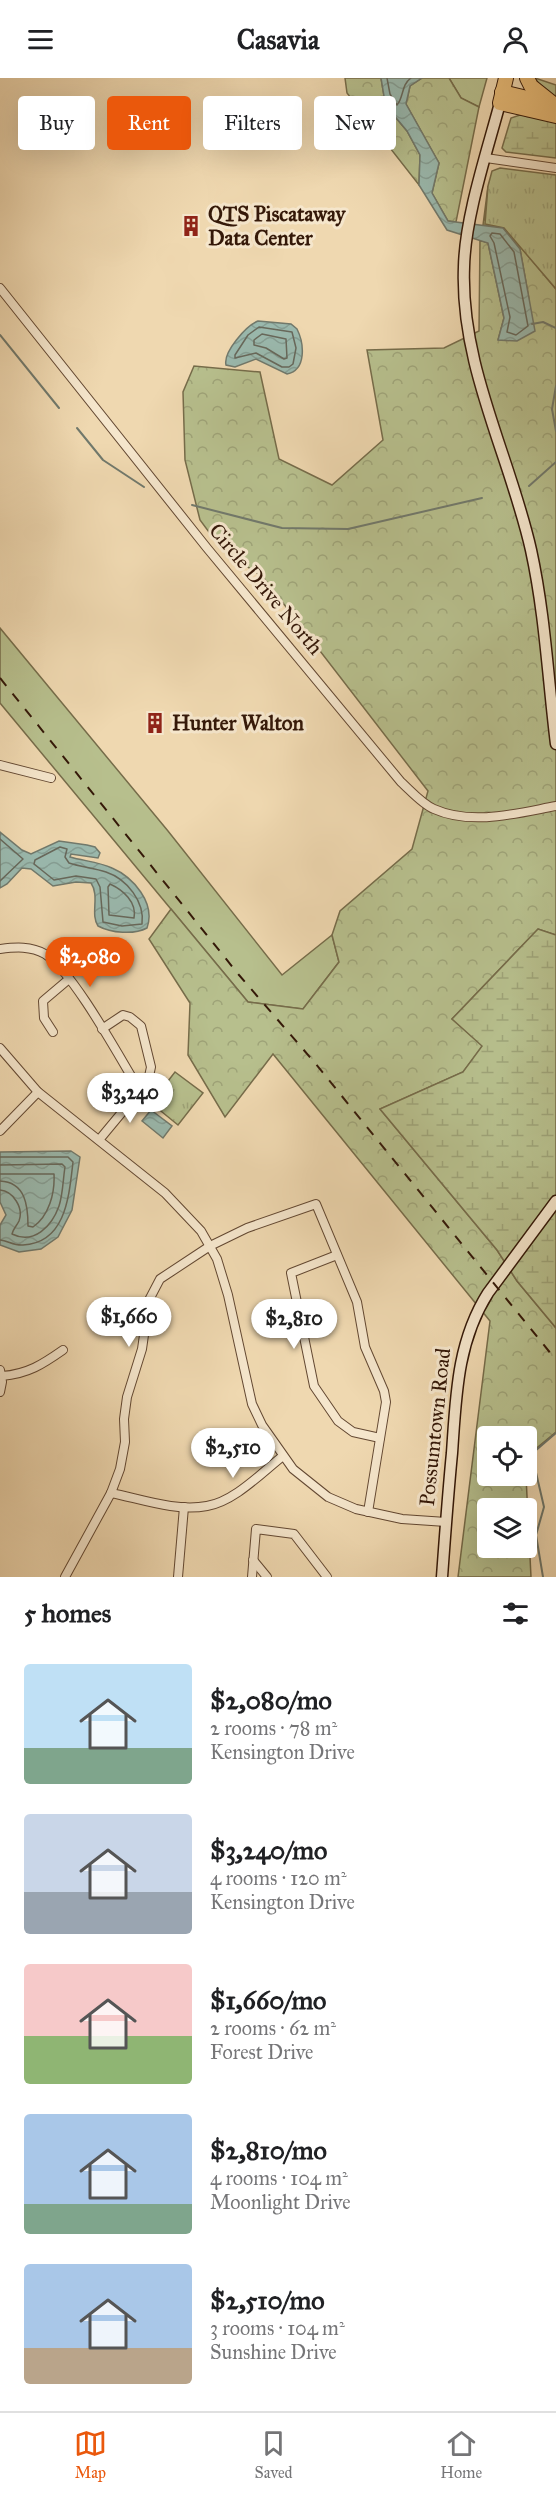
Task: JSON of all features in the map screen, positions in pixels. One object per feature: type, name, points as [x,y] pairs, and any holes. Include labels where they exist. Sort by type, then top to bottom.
[{"type":"highway","points":[[506,78],[501,98],[556,108]]},
{"type":"highway","points":[[527,78],[538,92],[556,108]]},
{"type":"main road","points":[[501,98],[472,212],[464,266],[464,294],[472,357],[531,549],[545,630],[556,744]]},
{"type":"main road","name":"Possumtown Road","points":[[442,1577],[458,1372],[466,1338],[488,1293],[556,1201]]},
{"type":"street","points":[[486,158],[556,168]]},
{"type":"street","name":"Circle Drive North","points":[[0,288],[207,548],[401,782],[433,809],[459,816],[489,817],[556,806]]},
{"type":"street","points":[[0,765],[51,778]]},
{"type":"street","points":[[0,949],[32,948],[47,956],[69,979],[140,1091]]},
{"type":"street","points":[[53,1032],[44,1018],[41,1007],[48,994],[69,979]]},
{"type":"street","points":[[99,1140],[148,1082],[151,1067],[141,1026],[130,1017],[123,1015],[102,1029]]},
{"type":"street","points":[[0,1048],[39,1092],[165,1193],[191,1217],[217,1259],[228,1294],[252,1404],[262,1425],[293,1469],[328,1497],[368,1512],[402,1519],[446,1522]]},
{"type":"street","points":[[0,1131],[39,1092]]},
{"type":"street","points":[[65,1577],[111,1493],[120,1469],[125,1442],[124,1419],[127,1397],[142,1349],[149,1300],[160,1279],[210,1246],[247,1228],[316,1204],[357,1302],[365,1347],[386,1402],[368,1512]]},
{"type":"street","points":[[337,1255],[291,1273],[314,1386],[338,1421],[353,1432],[380,1438]]},
{"type":"street","points":[[0,1392],[1,1373],[26,1373],[63,1350]]},
{"type":"street","points":[[111,1493],[183,1508],[209,1506],[228,1498],[283,1456]]},
{"type":"street","points":[[178,1577],[183,1508]]},
{"type":"street","points":[[252,1577],[256,1529],[294,1534],[327,1577]]},
{"type":"street","points":[[253,1560],[267,1577]]},
{"type":"green space","points":[[345,78],[381,78],[384,96],[349,96]]},
{"type":"green space","points":[[422,78],[449,78],[461,98],[479,107],[456,222],[448,221],[432,193],[439,163],[406,104],[410,86]]},
{"type":"green space","points":[[449,78],[487,78],[479,107],[461,98]]},
{"type":"green space","points":[[535,78],[556,85],[556,97],[544,91]]},
{"type":"green space","points":[[523,114],[556,120],[556,158],[506,152],[502,148],[511,118]]},
{"type":"green space","points":[[396,118],[407,131],[420,155],[419,185],[392,150],[396,150]]},
{"type":"green space","points":[[500,168],[556,175],[556,289],[504,228],[485,224],[488,186],[492,171]]},
{"type":"green space","points":[[488,186],[485,220],[504,227],[556,289],[556,935],[538,929],[452,1019],[483,1046],[463,1072],[380,1109],[497,1250],[517,1281],[556,1328],[556,1432],[537,1448],[537,1426],[477,1426],[477,1486],[526,1486],[527,1498],[477,1498],[477,1558],[530,1558],[531,1577],[458,1577],[490,1321],[273,1054],[225,1117],[188,1055],[190,1003],[149,939],[171,909],[248,1002],[303,1009],[339,962],[332,935],[340,911],[412,849],[428,791],[263,577],[223,551],[200,520],[185,460],[183,392],[194,366],[260,372],[279,459],[332,485],[383,440],[367,350],[444,348],[479,331],[480,240],[488,243],[504,318],[498,340],[529,299],[520,249],[503,228],[483,225]]},
{"type":"green space","points":[[0,628],[168,831],[282,975],[332,935],[339,962],[303,1009],[248,1002],[0,703]]},
{"type":"green space","points":[[538,929],[556,935],[556,1328],[517,1281],[497,1250],[380,1109],[463,1072],[482,1046],[452,1019]]},
{"type":"green space","points":[[175,1072],[203,1093],[178,1125],[151,1103]]},
{"type":"water","points":[[381,78],[422,78],[410,86],[406,104],[439,163],[432,193],[448,221],[503,228],[520,249],[535,331],[517,341],[498,340],[504,318],[488,243],[447,230],[419,185],[420,155],[407,131],[396,118],[396,96],[384,96]]},
{"type":"water","points":[[258,321],[291,324],[297,329],[302,355],[301,362],[293,371],[287,374],[256,359],[235,367],[226,365],[228,353],[236,340]]},
{"type":"water","points":[[0,832],[22,850],[31,854],[59,841],[95,847],[100,853],[98,858],[71,854],[70,857],[107,866],[120,872],[135,884],[148,909],[147,928],[136,932],[122,932],[98,926],[95,916],[95,894],[91,883],[76,882],[53,886],[31,869],[22,868],[0,888]]},
{"type":"water","points":[[151,1110],[172,1126],[163,1138],[142,1121]]},
{"type":"water","points":[[71,1151],[80,1157],[72,1210],[58,1237],[41,1249],[19,1252],[0,1245],[0,1225],[6,1215],[0,1202],[0,1152]]},
{"type":"waterway","points":[[532,324],[543,322],[556,328]]},
{"type":"waterway","points":[[0,335],[59,408]]},
{"type":"waterway","points":[[556,386],[552,409],[556,431]]},
{"type":"waterway","points":[[77,428],[103,460],[144,487]]},
{"type":"waterway","points":[[529,486],[556,462]]},
{"type":"waterway","points":[[192,505],[282,528],[348,529],[482,498]]},
{"type":"waterway","points":[[543,1577],[536,1535],[544,1507],[534,1464],[535,1451],[556,1433]]},
{"type":"railway","points":[[0,678],[239,975],[315,1063],[556,1360]]},
{"type":"place","name":"QTS Piscataway Data Center","points":[[191,226]]},
{"type":"place","name":"Hunter Walton","points":[[155,723]]}]
